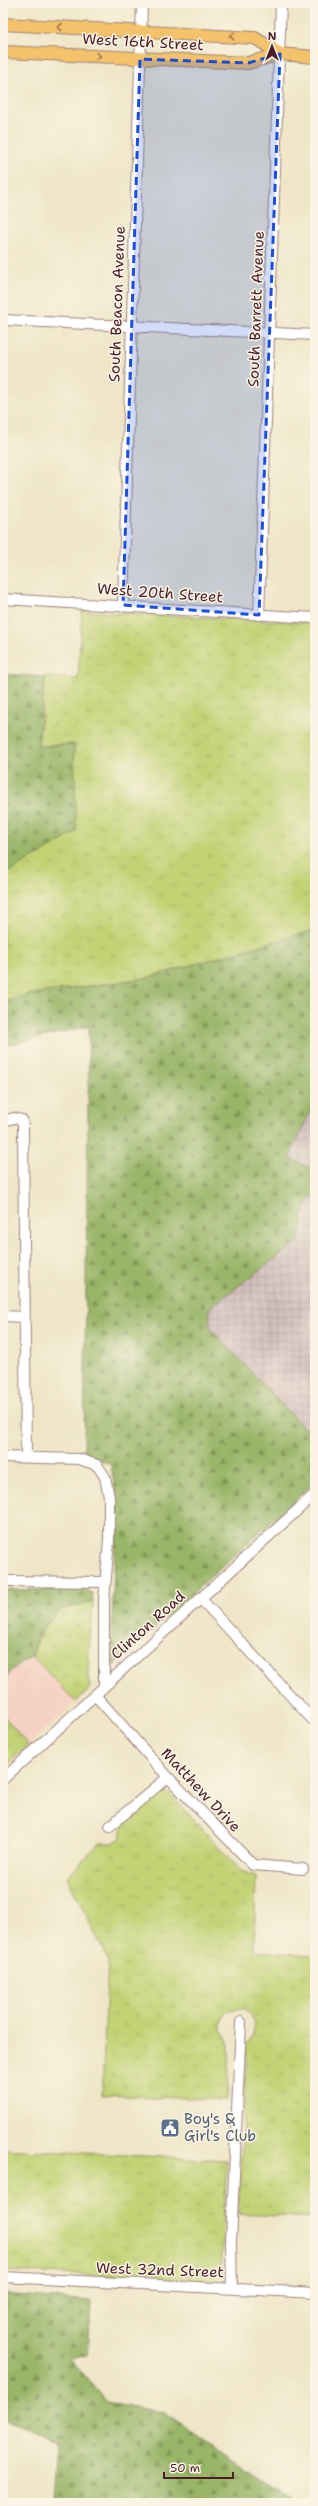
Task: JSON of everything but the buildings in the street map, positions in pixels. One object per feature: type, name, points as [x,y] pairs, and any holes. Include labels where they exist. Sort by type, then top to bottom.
[{"type":"main road","name":"West 16th Street","points":[[3,24],[255,38],[280,54]]},
{"type":"main road","name":"West 16th Street","points":[[3,52],[248,63],[280,54],[315,57]]},
{"type":"street","name":"South Beacon Avenue","points":[[123,605],[142,3]]},
{"type":"street","name":"South Barrett Avenue","points":[[259,615],[281,3]]},
{"type":"street","points":[[3,320],[315,335]]},
{"type":"street","name":"West 20th Street","points":[[3,598],[315,618]]},
{"type":"street","points":[[3,1121],[14,1118],[22,1120],[26,1457]]},
{"type":"street","points":[[3,1316],[24,1317]]},
{"type":"street","points":[[3,1456],[79,1459],[97,1465],[106,1477],[109,1497],[105,1582],[104,1686]]},
{"type":"street","name":"Clinton Road","points":[[3,1780],[315,1494]]},
{"type":"street","points":[[3,1581],[105,1582]]},
{"type":"street","points":[[200,1598],[312,1719]]},
{"type":"street","name":"Matthew Drive","points":[[95,1695],[168,1777],[253,1865],[304,1869]]},
{"type":"street","points":[[110,1826],[168,1777]]},
{"type":"street","points":[[232,2288],[231,2242],[241,2022]]},
{"type":"street","name":"West 32nd Street","points":[[3,2277],[315,2293]]},
{"type":"highlighted area","points":[[280,54],[259,615],[123,605],[140,59],[248,63]]},
{"type":"shaded area","points":[[315,1101],[315,1163],[308,1167],[289,1158]]},
{"type":"shaded area","points":[[315,1195],[315,1440],[209,1328],[209,1308],[299,1241],[306,1204]]},
{"type":"shaded area","points":[[32,1656],[76,1702],[28,1745],[3,1715],[3,1688],[10,1671]]},
{"type":"green space","points":[[82,611],[315,623],[315,930],[146,978],[26,995],[3,1003],[3,876],[76,832],[74,744],[38,746],[45,677],[78,679]]},
{"type":"green space","points":[[3,674],[45,677],[38,746],[74,744],[76,832],[3,876]]},
{"type":"green space","points":[[315,930],[315,1101],[289,1158],[308,1167],[315,1163],[315,1195],[306,1204],[299,1241],[209,1308],[210,1328],[315,1440],[315,1482],[113,1666],[111,1642],[117,1502],[111,1465],[84,1452],[89,1026],[3,1046],[3,1003],[26,995],[146,978]]},
{"type":"green space","points":[[85,1589],[92,1593],[93,1602],[59,1610],[41,1630],[32,1656],[10,1671],[3,1688],[3,1600],[6,1590]]},
{"type":"green space","points":[[93,1602],[88,1667],[90,1686],[87,1692],[76,1702],[32,1656],[41,1630],[60,1610]]},
{"type":"green space","points":[[3,1715],[28,1745],[3,1769]]},
{"type":"green space","points":[[160,1793],[169,1793],[241,1871],[256,1876],[254,1951],[315,1955],[315,2218],[238,2214],[247,2044],[252,2037],[255,2023],[250,2015],[244,2010],[236,2009],[227,2011],[221,2023],[222,2031],[228,2041],[229,2046],[227,2100],[102,2095],[108,1960],[67,1877],[99,1843],[113,1843],[121,1838],[123,1825]]},
{"type":"green space","points":[[3,2149],[227,2160],[221,2277],[215,2281],[3,2271]]},
{"type":"green space","points":[[3,2294],[91,2301],[88,2354],[70,2358],[107,2402],[162,2412],[297,2503],[53,2503],[57,2441],[3,2420]]},
{"type":"place","name":"Boy's & Girl's Club","points":[[170,2128]]}]
